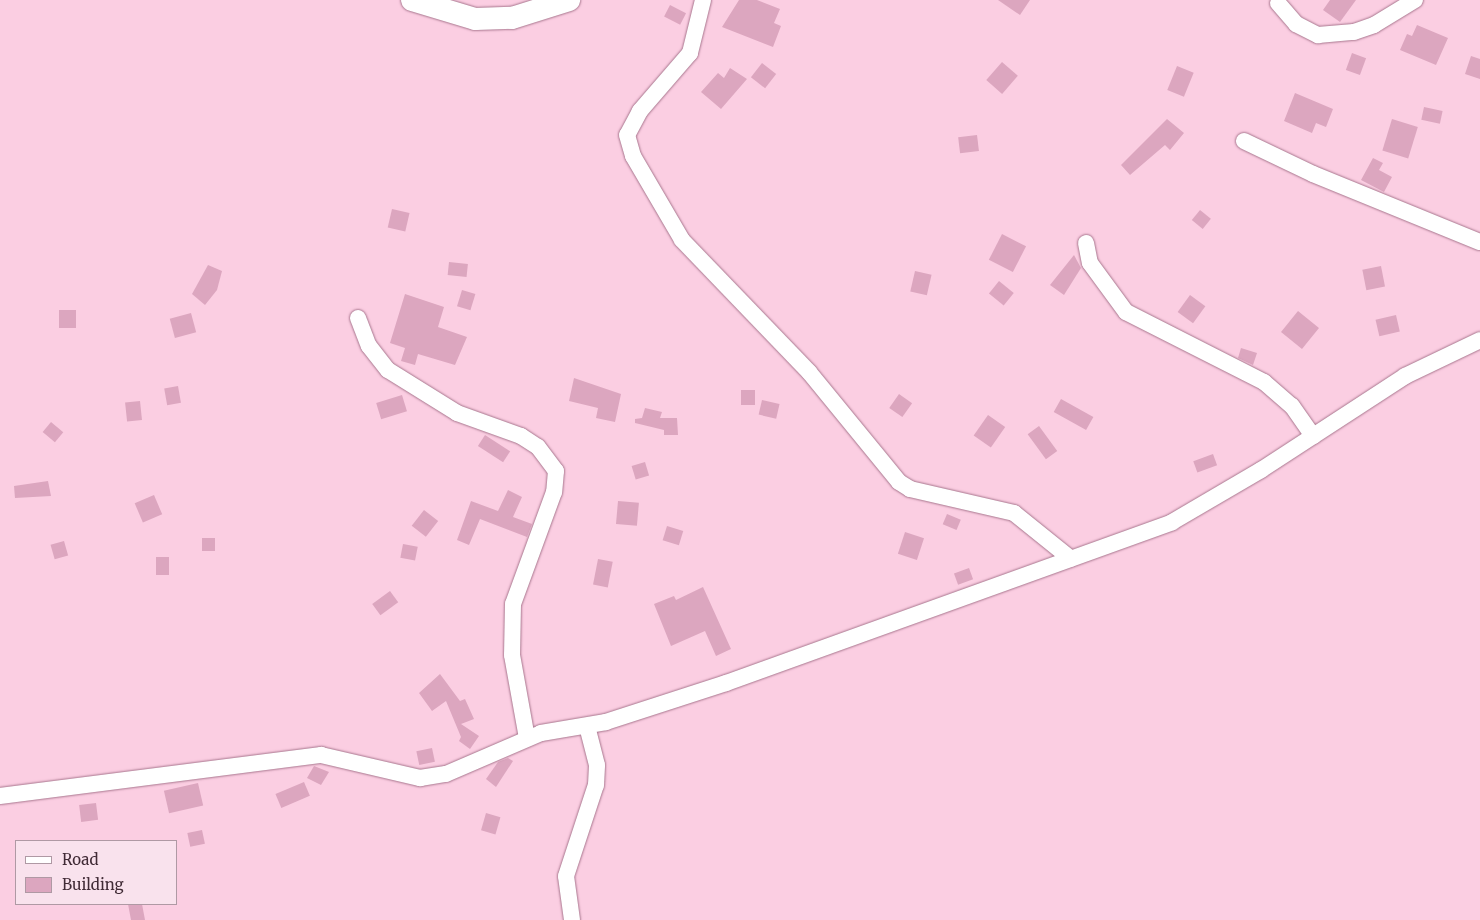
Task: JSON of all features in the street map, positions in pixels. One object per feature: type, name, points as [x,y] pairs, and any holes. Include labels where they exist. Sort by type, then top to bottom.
[{"type":"main road","points":[[412,0],[475,20],[512,18],[569,0]]},
{"type":"street","points":[[703,0],[690,53],[640,111],[627,135],[633,156],[682,240],[809,372],[899,482],[918,491],[1014,513],[1071,559]]},
{"type":"street","points":[[1278,3],[1296,24],[1318,36],[1354,32],[1374,25],[1415,0]]},
{"type":"street","points":[[1244,141],[1421,220],[1480,242]]},
{"type":"street","points":[[1086,243],[1090,263],[1126,312],[1264,382],[1292,406],[1313,436]]},
{"type":"street","points":[[358,318],[369,346],[388,370],[457,413],[521,436],[538,447],[556,471],[554,492],[513,604],[512,655],[527,738]]},
{"type":"street","points":[[0,796],[321,754],[431,778],[527,738],[587,726],[726,683],[1184,517],[1430,361],[1480,340]]},
{"type":"street","points":[[572,920],[566,876],[596,785],[597,765],[587,726]]},
{"type":"building","points":[[739,0],[757,0],[780,9],[774,23],[781,26],[773,47],[722,27]]},
{"type":"building","points":[[998,0],[1030,0],[1020,15]]},
{"type":"building","points":[[1330,0],[1356,0],[1340,22],[1323,10]]},
{"type":"building","points":[[670,5],[686,13],[680,25],[664,17]]},
{"type":"building","points":[[1417,25],[1448,38],[1436,65],[1400,50],[1407,34],[1412,36]]},
{"type":"building","points":[[1352,53],[1366,58],[1360,75],[1346,70]]},
{"type":"building","points":[[1471,56],[1480,59],[1480,79],[1465,74]]},
{"type":"building","points":[[1002,62],[1018,76],[1002,94],[986,80]]},
{"type":"building","points":[[762,63],[776,74],[765,88],[751,77]]},
{"type":"building","points":[[1177,66],[1194,73],[1184,97],[1167,90]]},
{"type":"building","points":[[730,68],[747,79],[721,109],[701,92],[718,73],[724,78]]},
{"type":"building","points":[[1295,93],[1333,109],[1326,127],[1316,123],[1312,133],[1284,121]]},
{"type":"building","points":[[1424,107],[1443,111],[1440,124],[1421,120]]},
{"type":"building","points":[[1167,119],[1184,133],[1170,150],[1165,145],[1130,175],[1121,165]]},
{"type":"building","points":[[1392,119],[1418,127],[1408,158],[1382,151]]},
{"type":"building","points":[[977,135],[979,151],[960,153],[958,137]]},
{"type":"building","points":[[1373,158],[1383,163],[1379,170],[1392,177],[1384,192],[1361,180]]},
{"type":"building","points":[[392,209],[410,213],[405,232],[388,228]]},
{"type":"building","points":[[1200,210],[1211,219],[1203,229],[1192,220]]},
{"type":"building","points":[[1002,234],[1026,246],[1013,272],[989,260]]},
{"type":"building","points":[[1074,255],[1081,268],[1064,295],[1050,285]]},
{"type":"building","points":[[449,262],[468,264],[467,277],[448,275]]},
{"type":"building","points":[[208,265],[222,271],[217,290],[205,305],[192,294]]},
{"type":"building","points":[[1381,266],[1385,287],[1366,290],[1362,270]]},
{"type":"building","points":[[915,271],[932,275],[927,295],[910,291]]},
{"type":"building","points":[[999,281],[1014,293],[1004,305],[989,293]]},
{"type":"building","points":[[462,290],[475,294],[470,310],[457,306]]},
{"type":"building","points":[[405,294],[444,307],[438,327],[467,337],[455,365],[418,354],[415,365],[401,361],[405,348],[390,343]]},
{"type":"building","points":[[1190,295],[1205,306],[1193,323],[1178,312]]},
{"type":"building","points":[[59,310],[76,310],[76,328],[59,328]]},
{"type":"building","points":[[1298,311],[1319,328],[1302,349],[1281,332]]},
{"type":"building","points":[[191,313],[196,332],[175,338],[170,319]]},
{"type":"building","points":[[1396,315],[1400,332],[1379,336],[1376,320]]},
{"type":"building","points":[[1241,348],[1257,353],[1253,365],[1238,358]]},
{"type":"building","points":[[574,378],[621,394],[615,422],[596,418],[598,408],[569,401]]},
{"type":"building","points":[[178,386],[181,403],[167,405],[164,388]]},
{"type":"building","points":[[741,390],[755,390],[755,405],[741,405]]},
{"type":"building","points":[[899,394],[912,403],[902,417],[889,408]]},
{"type":"building","points":[[402,395],[407,411],[381,419],[376,403]]},
{"type":"building","points":[[1061,399],[1093,417],[1086,430],[1054,412]]},
{"type":"building","points":[[762,400],[780,404],[776,419],[759,415]]},
{"type":"building","points":[[140,401],[142,420],[127,421],[125,403]]},
{"type":"building","points":[[645,408],[662,412],[660,418],[677,418],[678,435],[664,435],[664,430],[635,423],[635,419],[642,418]]},
{"type":"building","points":[[988,415],[1005,427],[991,448],[974,435]]},
{"type":"building","points":[[51,422],[63,432],[55,442],[43,432]]},
{"type":"building","points":[[1039,426],[1057,451],[1046,459],[1028,434]]},
{"type":"building","points":[[485,435],[510,451],[503,462],[478,446]]},
{"type":"building","points":[[1213,454],[1217,465],[1197,472],[1193,461]]},
{"type":"building","points":[[645,462],[649,475],[636,479],[632,466]]},
{"type":"building","points":[[48,481],[51,496],[15,498],[14,486]]},
{"type":"building","points":[[508,490],[522,497],[513,517],[532,524],[527,537],[480,519],[469,545],[457,540],[471,501],[498,511]]},
{"type":"building","points":[[154,495],[162,514],[143,523],[135,503]]},
{"type":"building","points":[[618,501],[639,503],[637,526],[616,524]]},
{"type":"building","points":[[424,510],[438,521],[426,537],[412,526]]},
{"type":"building","points":[[947,514],[961,520],[957,530],[943,524]]},
{"type":"building","points":[[667,526],[683,531],[679,545],[663,540]]},
{"type":"building","points":[[905,532],[924,538],[917,560],[898,554]]},
{"type":"building","points":[[202,538],[215,538],[215,551],[202,551]]},
{"type":"building","points":[[64,541],[68,555],[55,559],[51,545]]},
{"type":"building","points":[[403,544],[418,547],[415,561],[400,558]]},
{"type":"building","points":[[156,557],[169,557],[169,575],[156,575]]},
{"type":"building","points":[[598,559],[613,562],[608,587],[593,585]]},
{"type":"building","points":[[969,568],[973,579],[958,585],[954,573]]},
{"type":"building","points":[[703,587],[731,649],[716,656],[705,631],[671,646],[654,604],[674,596],[676,600]]},
{"type":"building","points":[[390,591],[398,602],[380,615],[372,604]]},
{"type":"building","points":[[440,674],[460,701],[465,699],[474,719],[461,724],[479,736],[470,749],[459,741],[461,737],[446,701],[432,711],[419,693]]},
{"type":"building","points":[[432,748],[435,762],[419,765],[416,751]]},
{"type":"building","points":[[508,758],[513,761],[496,787],[486,779],[498,762]]},
{"type":"building","points":[[314,766],[329,772],[321,785],[307,778]]},
{"type":"building","points":[[304,782],[310,796],[281,808],[275,794]]},
{"type":"building","points":[[198,783],[203,805],[169,813],[164,791]]},
{"type":"building","points":[[96,803],[98,820],[81,822],[79,805]]},
{"type":"building","points":[[486,813],[500,817],[495,834],[481,830]]},
{"type":"building","points":[[202,830],[205,844],[190,847],[187,833]]},
{"type":"building","points":[[128,905],[142,905],[145,920],[131,920]]}]
